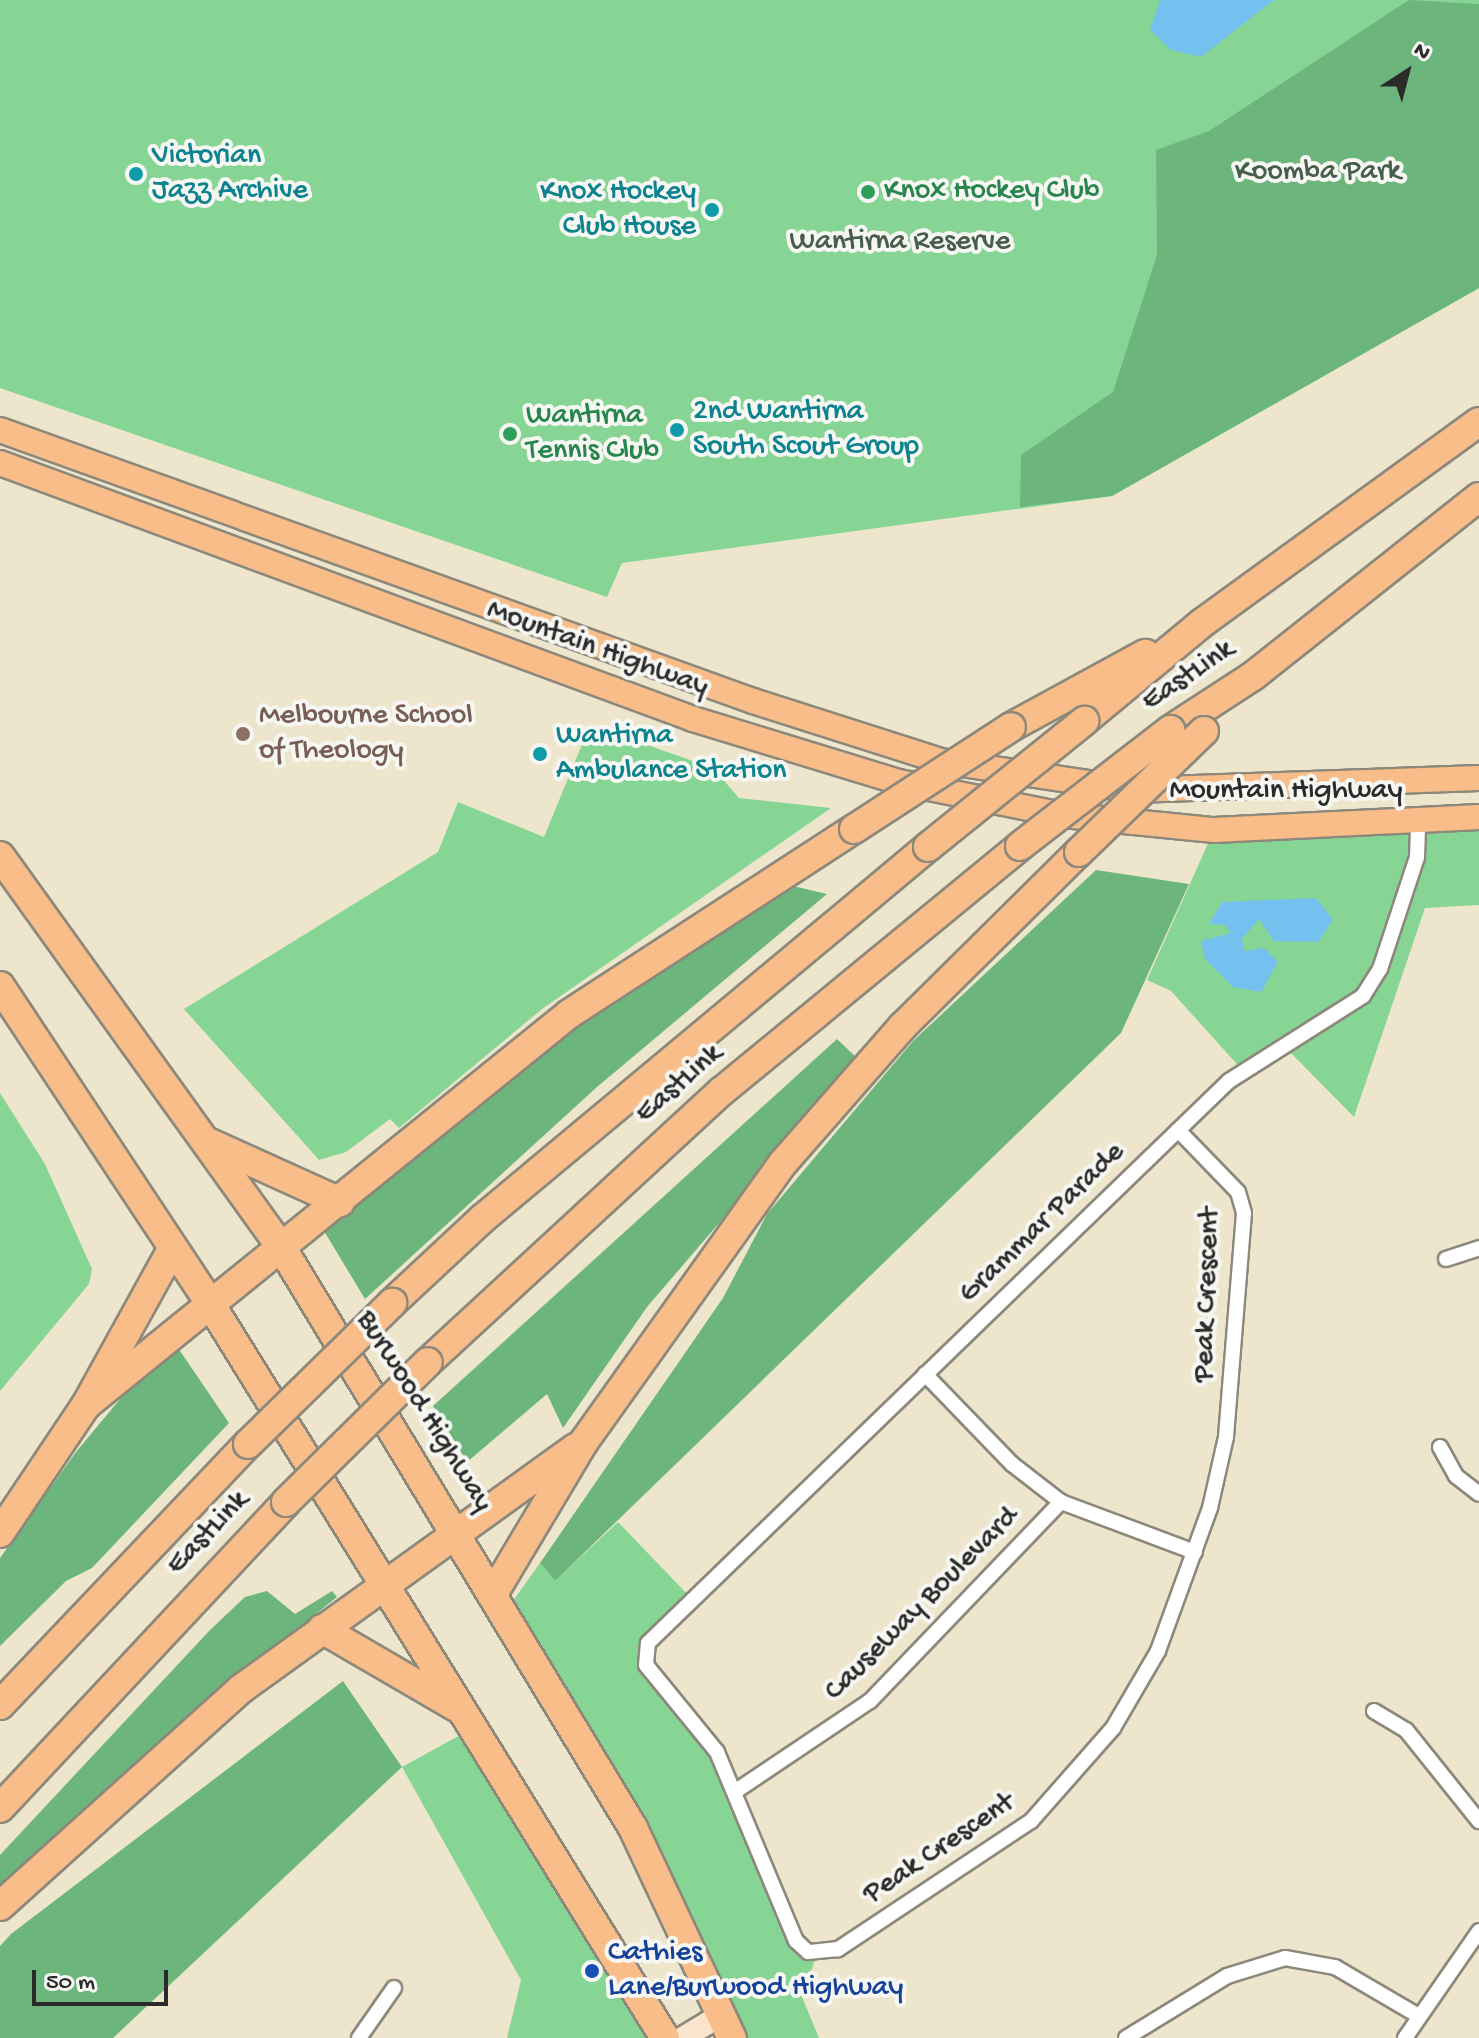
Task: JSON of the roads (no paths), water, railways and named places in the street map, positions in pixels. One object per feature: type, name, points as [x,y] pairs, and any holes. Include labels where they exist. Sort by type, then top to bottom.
[{"type":"highway","name":"EastLink","points":[[0,1705],[248,1444],[482,1219],[1202,623],[1479,422]]},
{"type":"highway","name":"EastLink","points":[[0,1808],[286,1502],[428,1362],[722,1091],[1020,846],[1170,730],[1253,676],[1479,497]]},
{"type":"highway","points":[[86,1405],[283,1250],[569,1014],[1011,727],[1202,623]]},
{"type":"highway","points":[[493,1594],[583,1443],[783,1163],[903,1026],[1204,731],[1253,676]]},
{"type":"highway","name":"Burwood Highway","points":[[0,856],[283,1250],[456,1530],[633,1828],[720,2030]]},
{"type":"highway","points":[[0,986],[211,1305],[665,2038]]},
{"type":"highway","points":[[209,1143],[340,1202]]},
{"type":"highway","points":[[0,1533],[86,1405],[172,1249]]},
{"type":"highway","points":[[0,1906],[162,1757],[322,1629],[456,1530],[583,1443]]},
{"type":"highway","points":[[322,1629],[462,1710]]},
{"type":"main road","name":"Mountain Highway","points":[[0,430],[753,701],[941,761],[1135,790],[1431,783],[1479,778]]},
{"type":"main road","name":"Mountain Highway","points":[[0,463],[693,719],[913,785],[1063,815],[1214,830],[1418,823],[1479,817]]},
{"type":"main road","points":[[147,519],[160,486]]},
{"type":"main road","points":[[1418,823],[1431,783]]},
{"type":"street","name":"Grammar Parade","points":[[648,1643],[1229,1081],[1345,1010],[1374,981],[1417,857],[1418,823]]},
{"type":"street","name":"Peak Crescent","points":[[648,1643],[650,1672],[712,1745],[736,1791],[796,1941],[813,1954],[838,1949],[996,1849],[1073,1779],[1137,1691],[1195,1552],[1231,1406],[1243,1205],[1178,1130]]},
{"type":"street","points":[[1446,1259],[1479,1248]]},
{"type":"street","points":[[925,1374],[1012,1464],[1061,1502],[1195,1552]]},
{"type":"street","points":[[1440,1447],[1456,1476],[1479,1494]]},
{"type":"street","name":"Causeway Boulevard","points":[[736,1791],[870,1701],[1061,1502]]},
{"type":"street","points":[[1374,1711],[1406,1730],[1479,1821]]},
{"type":"street","points":[[1405,2038],[1417,2015],[1479,1931]]},
{"type":"street","points":[[1126,2038],[1227,1976],[1271,1959],[1335,1967],[1417,2015]]},
{"type":"street","points":[[359,2038],[394,1988]]},
{"type":"street","points":[[683,2038],[720,2030]]},
{"type":"water","points":[[1160,0],[1274,0],[1201,57],[1171,50],[1150,30]]},
{"type":"water","points":[[1316,898],[1333,920],[1318,942],[1274,941],[1259,919],[1242,939],[1244,951],[1264,948],[1278,962],[1261,992],[1233,987],[1205,959],[1201,941],[1231,933],[1225,925],[1209,924],[1222,902]]},
{"type":"place","name":"Victorian Jazz Archive","points":[[136,174]]},
{"type":"place","name":"Knox Hockey Club","points":[[868,192]]},
{"type":"place","name":"Knox Hockey Club House","points":[[712,210]]},
{"type":"place","name":"2nd Wantirna South Scout Group","points":[[677,430]]},
{"type":"place","name":"Wantirna Tennis Club","points":[[510,434]]},
{"type":"place","name":"Melbourne School of Theology","points":[[243,734]]},
{"type":"place","name":"Wantirna Ambulance Station","points":[[540,754]]},
{"type":"place","name":"Cathies Lane/Burwood Highway","points":[[592,1971]]},
{"type":"park label","name":"Koomba Park","points":[[1318,173]]},
{"type":"park label","name":"Wantirna Reserve","points":[[900,243]]}]
